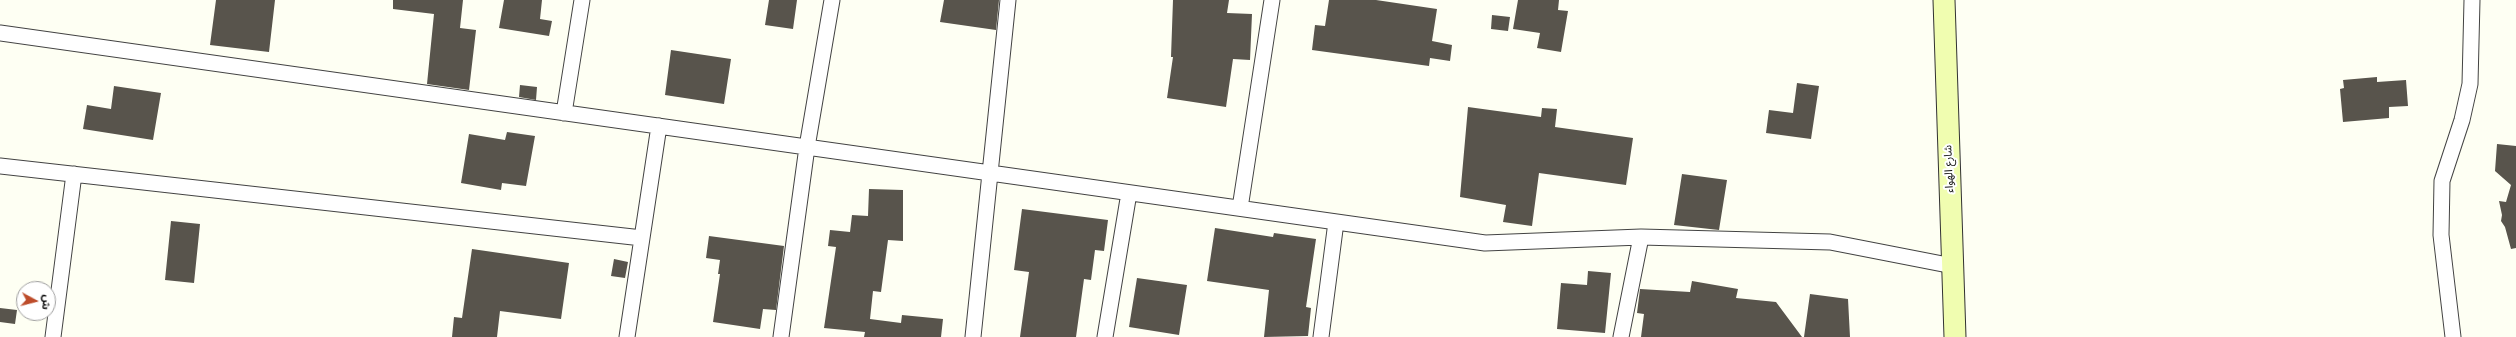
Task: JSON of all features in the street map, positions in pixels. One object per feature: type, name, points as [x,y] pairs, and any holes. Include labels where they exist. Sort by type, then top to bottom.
[{"type":"street","points":[[564,113],[582,0]]},
{"type":"street","points":[[781,337],[807,147],[832,0]]},
{"type":"street","points":[[973,337],[1008,0]]},
{"type":"street","points":[[1240,208],[1272,0]]},
{"type":"street","name":"شارع الهواء","points":[[1944,0],[1952,266],[1956,337]]},
{"type":"street","points":[[2453,337],[2441,235],[2442,181],[2462,120],[2470,84],[2472,0]]},
{"type":"street","points":[[0,33],[1486,243],[1641,237],[1830,242],[1952,266]]},
{"type":"street","points":[[628,337],[659,126]]},
{"type":"street","points":[[0,166],[642,238]]},
{"type":"street","points":[[53,337],[74,174]]},
{"type":"street","points":[[1105,337],[1129,193]]},
{"type":"street","points":[[1321,337],[1336,222]]},
{"type":"street","points":[[1621,337],[1641,237]]},
{"type":"building","points":[[216,0],[275,0],[269,52],[210,45]]},
{"type":"building","points":[[393,0],[463,0],[460,28],[476,30],[469,90],[427,84],[434,14],[393,9]]},
{"type":"building","points":[[504,0],[542,0],[540,19],[552,21],[549,36],[499,28]]},
{"type":"building","points":[[769,0],[797,0],[793,29],[765,25]]},
{"type":"building","points":[[944,0],[999,0],[996,30],[940,22]]},
{"type":"building","points":[[1173,0],[1229,0],[1227,13],[1252,14],[1250,60],[1233,59],[1226,107],[1167,98],[1173,57],[1171,57]]},
{"type":"building","points":[[1329,0],[1376,0],[1437,9],[1432,41],[1452,45],[1450,61],[1430,58],[1429,66],[1312,50],[1315,25],[1325,26]]},
{"type":"building","points":[[1518,0],[1559,0],[1558,10],[1568,11],[1561,52],[1537,48],[1540,33],[1513,29]]},
{"type":"building","points":[[1492,15],[1510,17],[1508,31],[1491,29]]},
{"type":"building","points":[[671,50],[731,59],[724,104],[665,95]]},
{"type":"building","points":[[2377,77],[2377,82],[2406,80],[2408,106],[2389,107],[2389,118],[2343,122],[2340,89],[2344,88],[2343,80]]},
{"type":"building","points":[[1797,83],[1819,86],[1811,139],[1766,133],[1769,110],[1793,113]]},
{"type":"building","points":[[520,85],[537,87],[536,100],[519,97]]},
{"type":"building","points":[[114,86],[161,93],[153,140],[83,129],[87,105],[111,109]]},
{"type":"building","points":[[1468,107],[1541,117],[1542,108],[1557,109],[1555,127],[1633,138],[1626,185],[1539,173],[1532,226],[1503,222],[1506,205],[1460,197]]},
{"type":"building","points":[[507,132],[535,136],[526,186],[502,183],[501,190],[461,183],[469,134],[505,140]]},
{"type":"building","points":[[2497,144],[2516,146],[2516,248],[2511,249],[2505,227],[2501,221],[2502,215],[2499,201],[2506,202],[2511,185],[2495,171]]},
{"type":"building","points":[[1682,174],[1727,180],[1719,230],[1674,225]]},
{"type":"building","points":[[869,189],[903,190],[903,241],[888,240],[881,292],[873,291],[870,319],[901,323],[902,315],[943,319],[941,337],[864,337],[865,332],[824,328],[836,247],[828,246],[830,230],[850,232],[852,215],[868,216]]},
{"type":"building","points":[[1022,209],[1108,220],[1104,251],[1095,250],[1091,280],[1084,279],[1076,337],[1020,337],[1029,272],[1014,270]]},
{"type":"building","points":[[171,221],[200,224],[194,283],[165,280]]},
{"type":"building","points":[[1215,228],[1273,237],[1274,233],[1316,239],[1306,307],[1311,308],[1308,336],[1264,337],[1269,290],[1207,281]]},
{"type":"building","points":[[709,236],[784,246],[776,310],[763,309],[760,329],[713,322],[720,274],[718,274],[720,260],[706,258]]},
{"type":"building","points":[[472,249],[569,263],[561,319],[500,311],[497,337],[452,337],[454,317],[462,318]]},
{"type":"building","points":[[614,259],[628,262],[625,278],[611,276]]},
{"type":"building","points":[[1588,271],[1611,273],[1605,333],[1557,329],[1561,283],[1587,285]]},
{"type":"building","points":[[1137,278],[1187,285],[1179,335],[1129,327]]},
{"type":"building","points":[[1692,281],[1738,289],[1736,298],[1776,302],[1802,337],[1641,337],[1644,314],[1637,313],[1640,289],[1690,292]]},
{"type":"building","points":[[1810,294],[1848,299],[1850,337],[1804,337]]},
{"type":"building","points":[[0,308],[16,310],[15,324],[0,322]]}]
